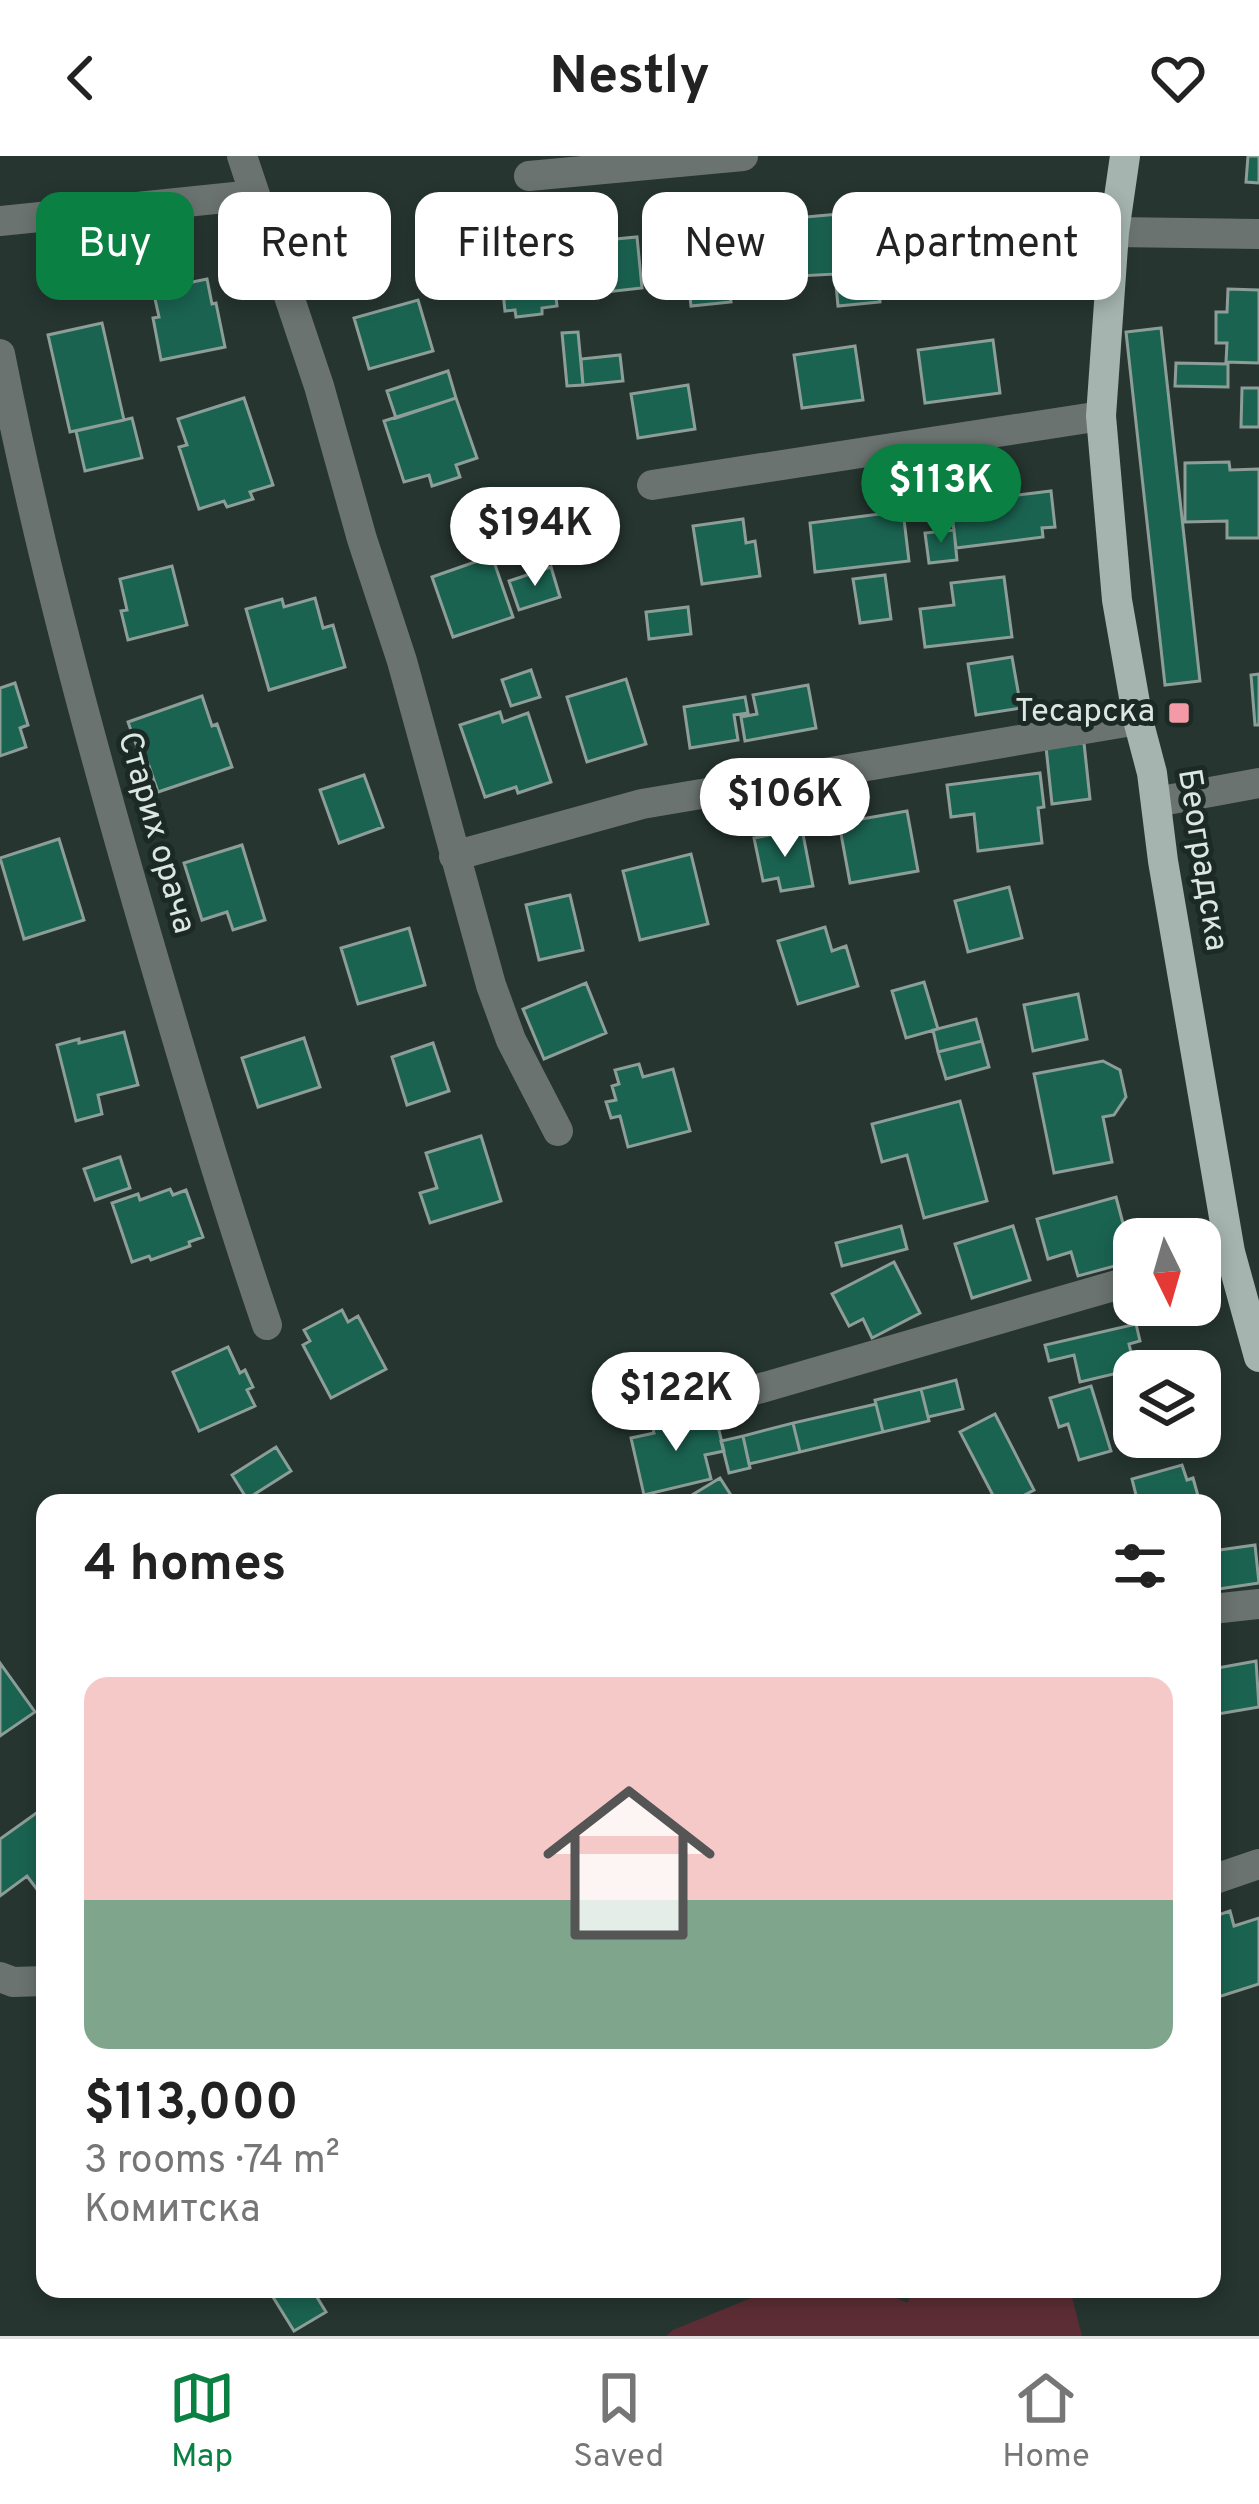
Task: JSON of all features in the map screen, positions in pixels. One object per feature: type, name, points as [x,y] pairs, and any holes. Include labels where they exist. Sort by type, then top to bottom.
[{"type":"main road","name":"Београдска","points":[[1120,192],[1125,156]]},
{"type":"main road","name":"Београдска","points":[[1109,300],[1101,416],[1118,600],[1152,773],[1230,1252],[1259,1357]]},
{"type":"street","points":[[242,156],[253,192]]},
{"type":"street","points":[[530,176],[743,156]]},
{"type":"street","points":[[0,221],[218,199]]},
{"type":"street","points":[[1121,232],[1259,234]]},
{"type":"street","points":[[290,300],[402,661],[491,985],[511,1040],[558,1130]]},
{"type":"street","name":"Старих орача","points":[[0,354],[90,742],[217,1177],[267,1325]]},
{"type":"street","points":[[652,484],[1101,416]]},
{"type":"street","points":[[454,856],[642,804],[1138,720]]},
{"type":"street","points":[[1156,802],[1259,783]]},
{"type":"street","points":[[1221,1255],[1230,1252]]},
{"type":"street","points":[[744,1393],[1113,1286]]},
{"type":"street","points":[[1221,1608],[1259,1604]]},
{"type":"street","points":[[1221,1877],[1259,1864]]},
{"type":"street","points":[[0,1977],[36,1981]]},
{"type":"shaded area","points":[[751,2298],[896,2298],[908,2303],[909,2298],[1072,2298],[1082,2336],[666,2336]]},
{"type":"building","points":[[1248,156],[1259,156],[1259,183],[1246,182]]},
{"type":"building","points":[[832,215],[832,274],[808,276],[808,217]]},
{"type":"building","points":[[637,237],[642,288],[618,291],[618,239]]},
{"type":"building","points":[[207,279],[225,347],[161,360],[153,318],[159,317],[155,300],[194,300],[194,282]]},
{"type":"building","points":[[1228,289],[1259,290],[1259,363],[1226,362],[1227,343],[1216,343],[1216,312],[1227,312]]},
{"type":"building","points":[[418,300],[433,351],[369,369],[354,318]]},
{"type":"building","points":[[504,300],[556,300],[557,306],[542,308],[542,314],[516,317],[515,310],[505,311]]},
{"type":"building","points":[[690,300],[731,302],[691,306]]},
{"type":"building","points":[[837,300],[880,300],[880,302],[838,306]]},
{"type":"building","points":[[102,323],[124,420],[70,432],[48,335]]},
{"type":"building","points":[[1161,328],[1200,681],[1165,685],[1126,332]]},
{"type":"building","points":[[578,332],[583,385],[567,386],[562,333]]},
{"type":"building","points":[[993,340],[1000,393],[925,403],[918,350]]},
{"type":"building","points":[[855,346],[863,400],[802,408],[794,355]]},
{"type":"building","points":[[620,355],[623,381],[583,385],[581,359]]},
{"type":"building","points":[[1176,363],[1228,364],[1228,387],[1175,386]]},
{"type":"building","points":[[448,371],[456,398],[396,418],[387,391]]},
{"type":"building","points":[[688,385],[695,429],[638,438],[631,394]]},
{"type":"building","points":[[1242,388],[1259,388],[1259,427],[1241,427]]},
{"type":"building","points":[[244,398],[273,485],[250,492],[253,499],[199,509],[179,447],[187,445],[178,419]]},
{"type":"building","points":[[456,398],[477,458],[456,465],[460,477],[432,486],[429,475],[404,482],[384,421]]},
{"type":"building","points":[[132,418],[142,458],[85,471],[76,431]]},
{"type":"building","points":[[984,456],[987,484],[1007,481],[1009,496],[1051,491],[1055,527],[1042,528],[1043,537],[956,548],[949,489],[929,492],[926,463]]},
{"type":"building","points":[[1229,462],[1230,470],[1259,469],[1259,538],[1227,538],[1227,521],[1185,522],[1185,463]]},
{"type":"building","points":[[903,511],[909,561],[815,572],[810,523]]},
{"type":"building","points":[[743,519],[746,543],[755,541],[760,576],[702,584],[693,526]]},
{"type":"building","points":[[954,530],[957,560],[929,563],[925,533]]},
{"type":"building","points":[[492,556],[513,617],[453,637],[432,577]]},
{"type":"building","points":[[172,566],[187,625],[128,640],[120,579]]},
{"type":"building","points":[[551,567],[560,597],[519,610],[509,581]]},
{"type":"building","points":[[885,575],[891,619],[860,623],[853,579]]},
{"type":"building","points":[[1004,577],[1012,637],[925,647],[920,609],[954,605],[951,583]]},
{"type":"building","points":[[315,598],[323,628],[333,625],[345,667],[269,690],[246,609],[282,599],[284,607]]},
{"type":"building","points":[[688,607],[691,634],[649,639],[646,612]]},
{"type":"building","points":[[1012,657],[1021,708],[976,715],[968,664]]},
{"type":"building","points":[[531,670],[540,697],[511,706],[502,680]]},
{"type":"building","points":[[1259,674],[1259,725],[1255,725],[1251,675]]},
{"type":"building","points":[[626,679],[646,744],[587,762],[567,697]]},
{"type":"building","points":[[15,683],[28,725],[20,728],[26,747],[0,756],[0,688]]},
{"type":"building","points":[[808,685],[816,728],[745,741],[741,717],[757,714],[753,695]]},
{"type":"building","points":[[202,696],[232,767],[158,792],[128,722]]},
{"type":"building","points":[[745,697],[748,713],[734,715],[738,740],[690,748],[684,707]]},
{"type":"building","points":[[500,712],[503,722],[528,713],[551,782],[485,797],[460,725]]},
{"type":"building","points":[[1084,743],[1090,799],[1052,804],[1046,747]]},
{"type":"building","points":[[1040,773],[1042,843],[978,851],[974,814],[951,817],[947,785]]},
{"type":"building","points":[[364,775],[383,827],[339,843],[320,790]]},
{"type":"building","points":[[907,811],[918,871],[850,883],[839,823]]},
{"type":"building","points":[[802,829],[813,886],[781,891],[778,878],[763,881],[754,838]]},
{"type":"building","points":[[59,839],[84,920],[24,939],[0,858]]},
{"type":"building","points":[[242,845],[265,920],[233,930],[227,912],[202,920],[184,863]]},
{"type":"building","points":[[691,854],[708,924],[640,940],[623,871]]},
{"type":"building","points":[[1009,887],[1022,938],[968,952],[955,901]]},
{"type":"building","points":[[570,895],[583,950],[539,960],[526,905]]},
{"type":"building","points":[[825,927],[832,951],[846,946],[858,986],[798,1004],[778,941]]},
{"type":"building","points":[[409,928],[425,985],[358,1004],[341,948]]},
{"type":"building","points":[[924,982],[938,1029],[906,1038],[892,991]]},
{"type":"building","points":[[586,983],[606,1033],[544,1059],[523,1009]]},
{"type":"building","points":[[1078,994],[1087,1039],[1033,1051],[1024,1005]]},
{"type":"building","points":[[976,1019],[982,1041],[938,1052],[933,1030]]},
{"type":"building","points":[[124,1032],[138,1085],[98,1095],[102,1114],[76,1121],[57,1045]]},
{"type":"building","points":[[304,1038],[320,1087],[258,1107],[242,1058]]},
{"type":"building","points":[[982,1041],[989,1067],[946,1079],[938,1052]]},
{"type":"building","points":[[433,1043],[449,1091],[407,1105],[392,1057]]},
{"type":"building","points":[[1103,1061],[1120,1070],[1126,1097],[1114,1115],[1103,1117],[1112,1162],[1054,1173],[1034,1074]]},
{"type":"building","points":[[639,1064],[643,1077],[673,1069],[690,1131],[628,1147],[620,1116],[611,1118],[606,1102],[616,1100],[615,1070]]},
{"type":"building","points":[[960,1101],[987,1201],[924,1218],[907,1155],[882,1162],[872,1124]]},
{"type":"building","points":[[481,1136],[501,1201],[430,1223],[420,1193],[437,1188],[426,1153]]},
{"type":"building","points":[[120,1157],[130,1188],[95,1200],[84,1169]]},
{"type":"building","points":[[170,1189],[173,1195],[186,1190],[203,1237],[151,1260],[149,1256],[132,1262],[112,1203],[138,1194],[140,1200]]},
{"type":"building","points":[[1116,1197],[1122,1218],[1113,1218],[1113,1266],[1078,1276],[1071,1252],[1048,1259],[1037,1219]]},
{"type":"building","points":[[901,1226],[907,1249],[842,1266],[836,1243]]},
{"type":"building","points":[[1013,1226],[1030,1280],[972,1298],[955,1244]]},
{"type":"building","points":[[894,1262],[920,1313],[872,1338],[863,1319],[849,1326],[832,1294]]},
{"type":"building","points":[[342,1310],[348,1322],[358,1316],[386,1369],[331,1398],[303,1345],[310,1341],[304,1330]]},
{"type":"building","points":[[1127,1326],[1136,1326],[1140,1341],[1129,1344],[1130,1350],[1113,1350],[1113,1374],[1080,1382],[1074,1355],[1049,1361],[1045,1345]]},
{"type":"building","points":[[228,1347],[240,1373],[245,1370],[253,1387],[247,1390],[255,1406],[199,1431],[173,1372]]},
{"type":"building","points":[[956,1380],[963,1409],[928,1417],[921,1389]]},
{"type":"building","points":[[1091,1386],[1111,1451],[1079,1460],[1068,1424],[1059,1427],[1050,1398]]},
{"type":"building","points":[[921,1389],[929,1421],[883,1432],[875,1400]]},
{"type":"building","points":[[876,1404],[883,1432],[800,1452],[793,1423]]},
{"type":"building","points":[[995,1414],[1034,1490],[992,1494],[960,1432]]},
{"type":"building","points":[[672,1415],[675,1427],[716,1418],[724,1451],[705,1455],[711,1479],[644,1494],[631,1438],[654,1433],[651,1421]]},
{"type":"building","points":[[793,1423],[800,1452],[749,1464],[743,1436]]},
{"type":"building","points":[[743,1436],[750,1468],[729,1473],[721,1441]]},
{"type":"building","points":[[276,1447],[291,1471],[255,1494],[244,1494],[232,1475]]},
{"type":"building","points":[[1182,1465],[1197,1494],[1136,1494],[1132,1479]]},
{"type":"building","points":[[720,1478],[730,1494],[694,1494]]},
{"type":"building","points":[[1255,1545],[1259,1583],[1221,1589],[1221,1550]]},
{"type":"building","points":[[1256,1661],[1259,1707],[1221,1713],[1221,1667]]},
{"type":"building","points":[[0,1663],[35,1712],[0,1736]]},
{"type":"building","points":[[36,1813],[36,1888],[27,1876],[0,1896],[0,1839]]},
{"type":"building","points":[[1230,1911],[1234,1926],[1259,1918],[1259,1984],[1221,1996],[1221,1914]]},
{"type":"building","points":[[274,2298],[317,2298],[326,2312],[294,2331]]},
{"type":"place","name":"Тесарска","points":[[1179,713]]}]
